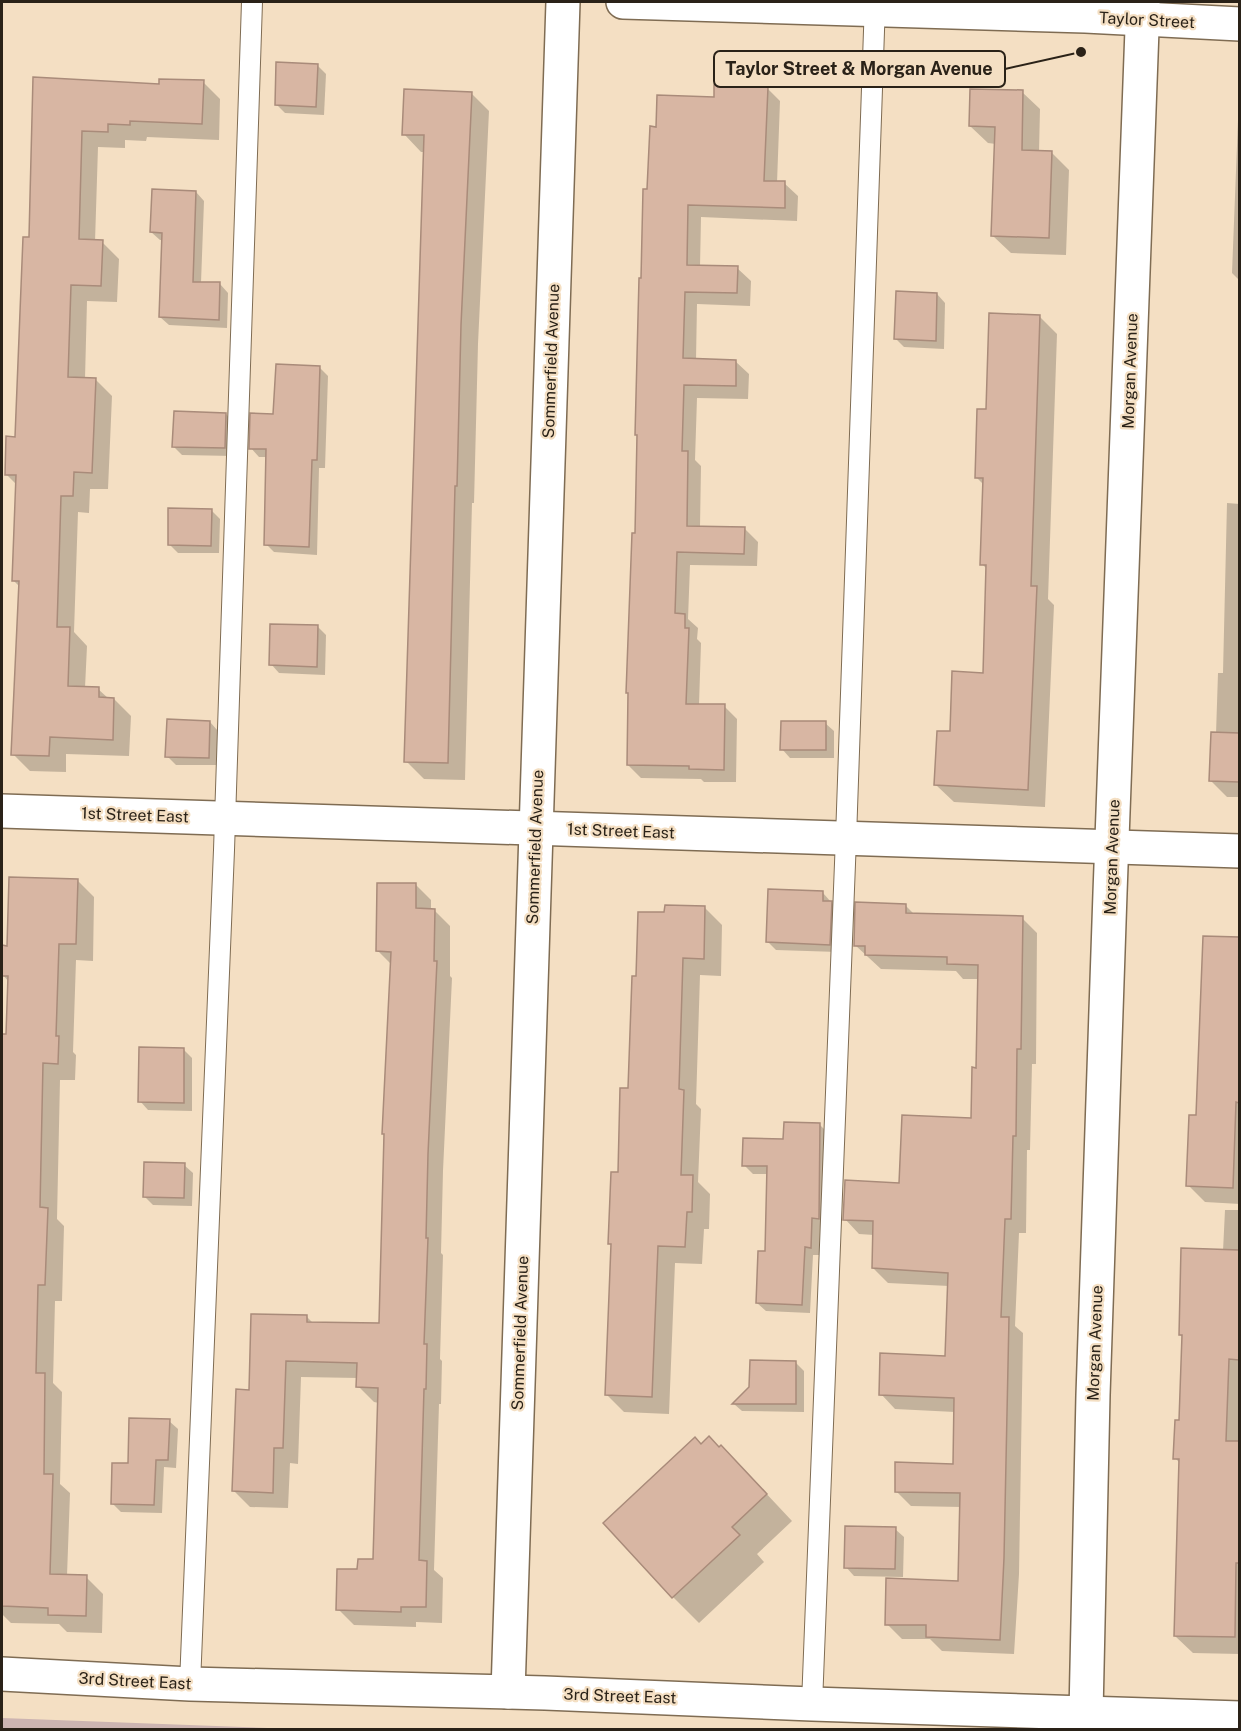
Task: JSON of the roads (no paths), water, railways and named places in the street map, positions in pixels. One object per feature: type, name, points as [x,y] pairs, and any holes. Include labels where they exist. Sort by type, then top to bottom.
[{"type":"street","name":"Sommerfield Avenue","points":[[508,1692],[563,2]]},
{"type":"street","name":"Taylor Street","points":[[623,2],[1143,10],[1188,22],[1239,24]]},
{"type":"street","name":"Morgan Avenue","points":[[1086,1713],[1093,1395],[1143,10]]},
{"type":"street","name":"1st Street East","points":[[2,811],[1239,850]]},
{"type":"street","name":"3rd Street East","points":[[2,1674],[190,1684],[508,1692],[1239,1718]]},
{"type":"lane","points":[[190,1684],[226,818],[252,2]]},
{"type":"lane","points":[[812,1704],[846,838],[875,5]]},
{"type":"place","name":"Taylor Street & Morgan Avenue","points":[[1081,52]]}]
